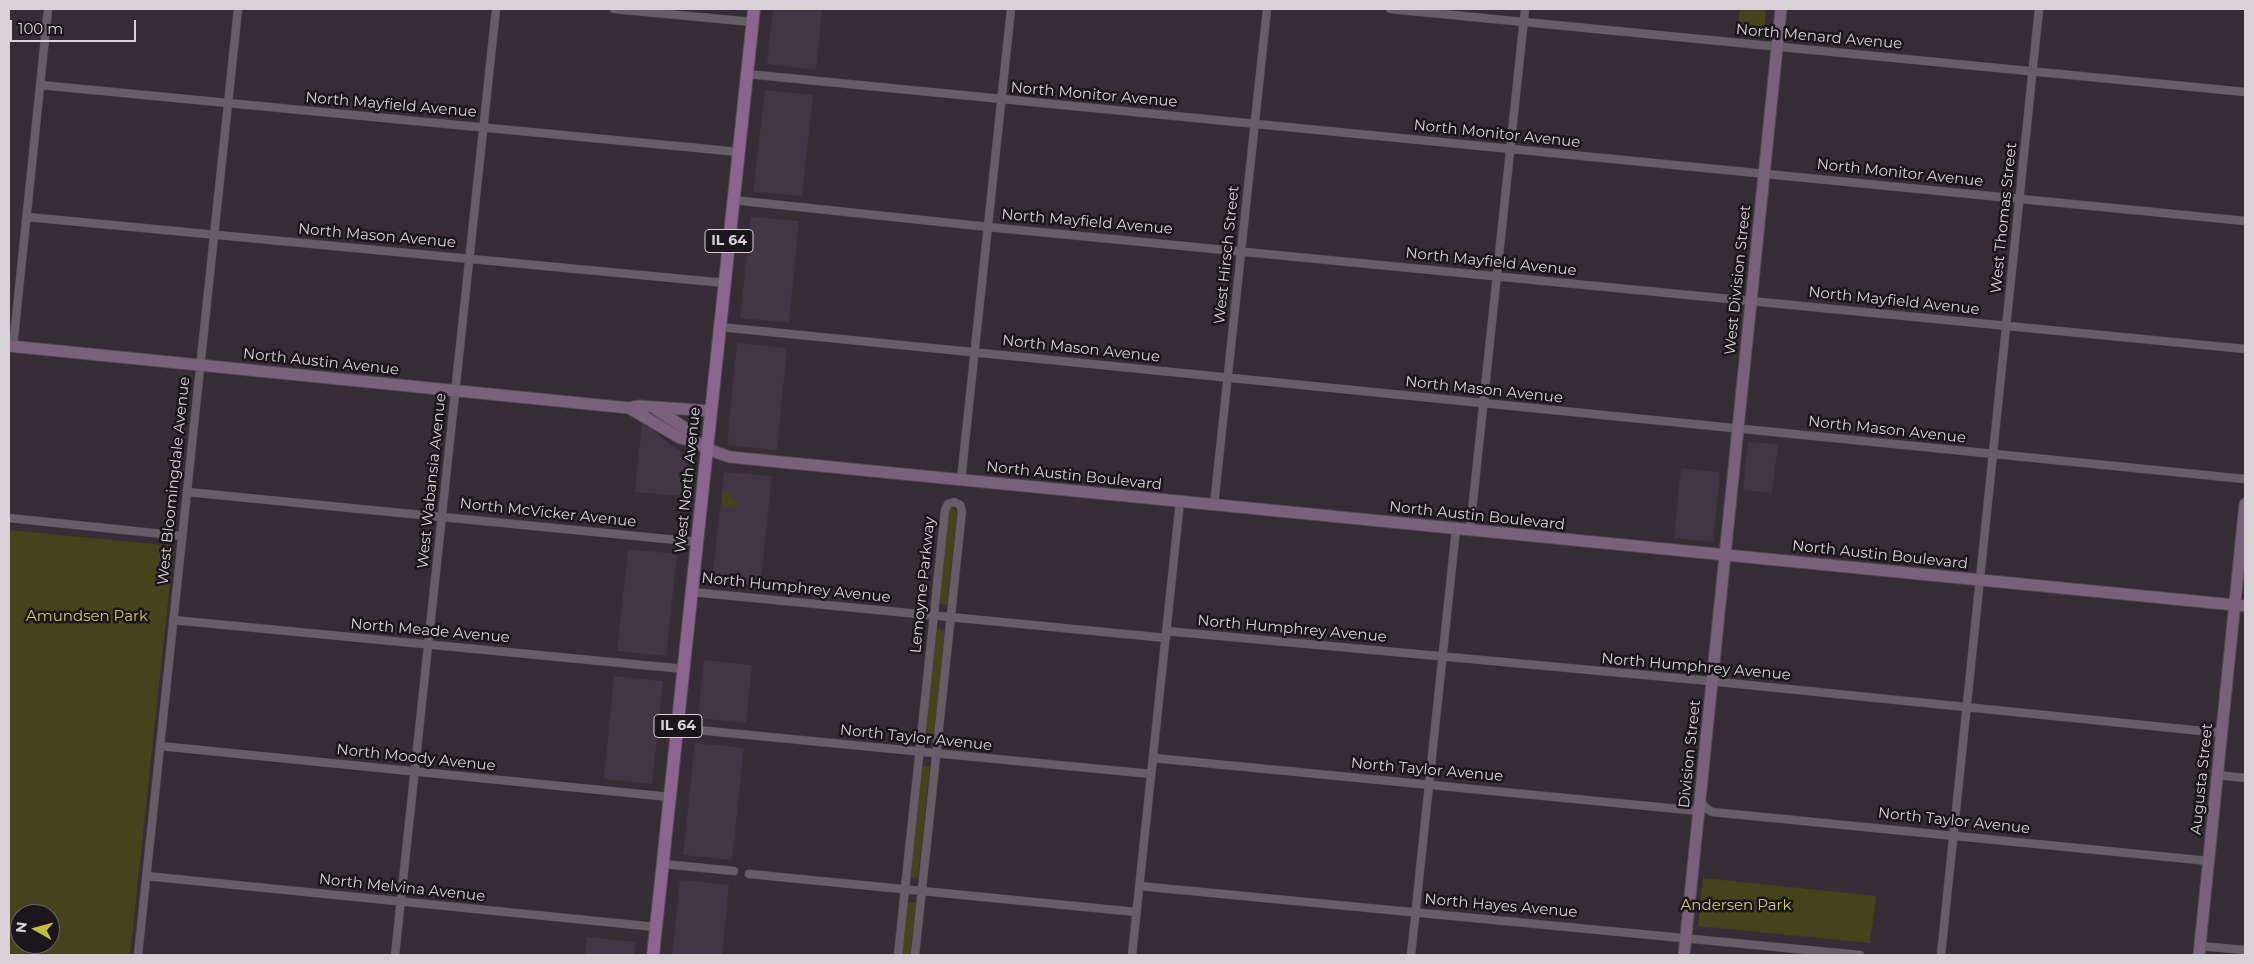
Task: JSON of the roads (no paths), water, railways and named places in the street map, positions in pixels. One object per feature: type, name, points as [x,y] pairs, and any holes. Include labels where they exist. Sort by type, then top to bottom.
[{"type":"main road","name":"West North Avenue","points":[[653,955],[697,542],[702,445],[711,411],[754,9]]},
{"type":"street","points":[[11,347],[27,217],[48,9]]},
{"type":"street","name":"West Bloomingdale Avenue","points":[[138,955],[238,9]]},
{"type":"street","name":"West Wabansia Avenue","points":[[395,955],[496,9]]},
{"type":"street","points":[[614,9],[752,22]]},
{"type":"street","points":[[961,480],[1011,9]]},
{"type":"street","name":"West Hirsch Street","points":[[1214,505],[1267,9]]},
{"type":"street","name":"North Menard Avenue","points":[[1390,9],[2245,92]]},
{"type":"street","points":[[1470,530],[1525,9]]},
{"type":"street","name":"West Division Street","points":[[1725,555],[1781,9]]},
{"type":"street","name":"West Thomas Street","points":[[1941,955],[2039,9]]},
{"type":"street","name":"North Monitor Avenue","points":[[747,74],[2245,221]]},
{"type":"street","name":"North Mayfield Avenue","points":[[40,85],[739,152]]},
{"type":"street","name":"North Mayfield Avenue","points":[[734,200],[988,227],[2245,349]]},
{"type":"street","name":"North Mason Avenue","points":[[27,217],[725,283]]},
{"type":"street","name":"North Mason Avenue","points":[[720,327],[2245,479]]},
{"type":"street","name":"North Austin Avenue","points":[[11,347],[629,408],[711,411]]},
{"type":"street","name":"North Austin Avenue","points":[[629,408],[680,438],[702,445]]},
{"type":"street","points":[[653,408],[685,428],[702,445]]},
{"type":"street","name":"North Austin Boulevard","points":[[702,445],[730,457],[2240,606]]},
{"type":"street","name":"North McVicker Avenue","points":[[187,492],[697,542]]},
{"type":"street","points":[[1132,955],[1180,501]]},
{"type":"street","name":"Lemoyne Parkway","points":[[898,955],[945,510],[948,504],[954,502],[960,505],[962,511],[915,955]]},
{"type":"street","name":"Augusta Street","points":[[2200,951],[2217,775],[2240,606],[2245,504]]},
{"type":"street","points":[[9,518],[182,536]]},
{"type":"street","points":[[1411,955],[1456,529]]},
{"type":"street","name":"Division Street","points":[[1684,955],[1725,555]]},
{"type":"street","name":"North Humphrey Avenue","points":[[692,592],[934,616],[1442,657],[1726,683],[2222,733]]},
{"type":"street","name":"North Meade Avenue","points":[[173,620],[684,669]]},
{"type":"street","name":"North Taylor Avenue","points":[[677,728],[1151,774]]},
{"type":"street","name":"North Moody Avenue","points":[[160,746],[670,796]]},
{"type":"street","name":"North Taylor Avenue","points":[[1153,758],[1429,784],[1700,806],[1712,812],[2209,861]]},
{"type":"street","points":[[2217,775],[2245,778]]},
{"type":"street","points":[[663,864],[734,871]]},
{"type":"street","points":[[749,874],[1136,912]]},
{"type":"street","name":"North Melvina Avenue","points":[[146,876],[656,927]]},
{"type":"street","name":"North Hayes Avenue","points":[[1139,886],[1860,955]]},
{"type":"street","points":[[2200,951],[2245,950]]},
{"type":"park label","name":"Amundsen Park","points":[[87,617]]},
{"type":"park label","name":"Andersen Park","points":[[1736,906]]}]
